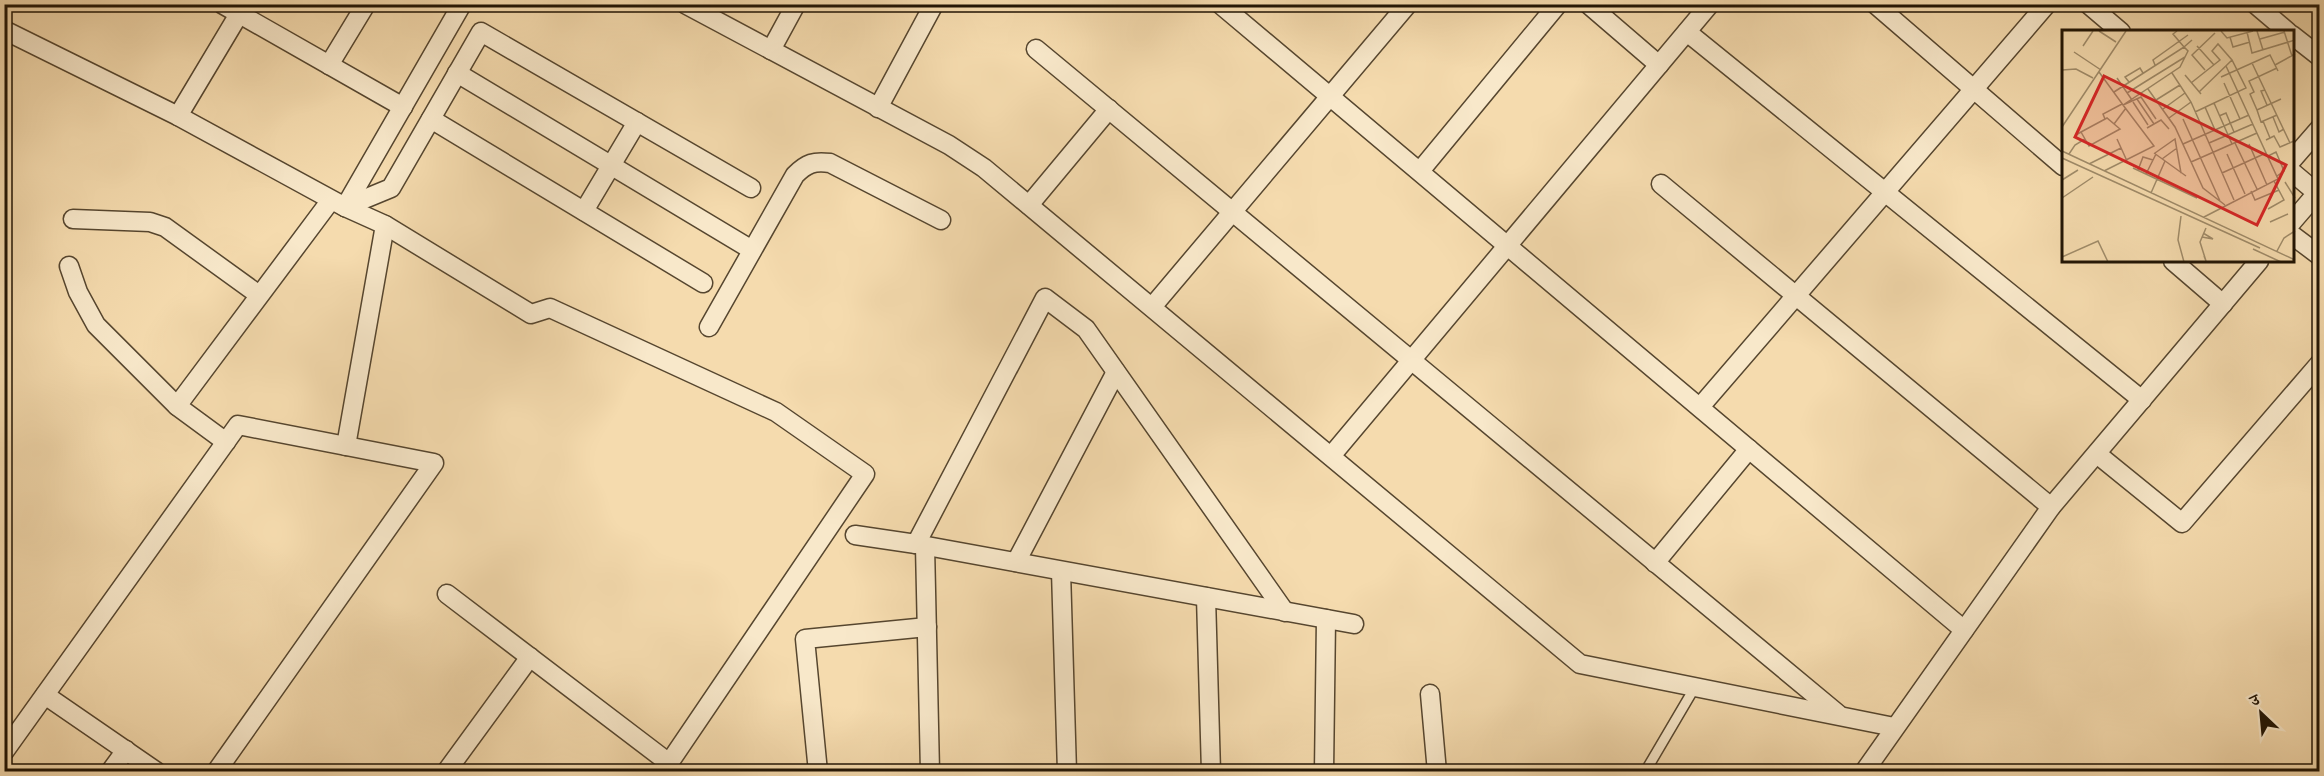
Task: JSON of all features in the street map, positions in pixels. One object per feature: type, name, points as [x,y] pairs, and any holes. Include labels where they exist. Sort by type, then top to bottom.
[{"type":"street","points":[[222,4],[242,9],[329,65],[403,107]]},
{"type":"street","points":[[329,65],[366,4]]},
{"type":"street","points":[[177,406],[259,296],[338,204],[403,107],[462,4]]},
{"type":"street","points":[[685,4],[949,145],[984,168],[1581,664],[1894,727]]},
{"type":"street","points":[[771,50],[796,4]]},
{"type":"street","points":[[878,108],[934,4]]},
{"type":"street","points":[[1220,4],[1964,630]]},
{"type":"street","points":[[1152,308],[1408,4]]},
{"type":"street","points":[[1420,171],[1558,4]]},
{"type":"street","points":[[1588,4],[1659,65]]},
{"type":"street","points":[[1331,456],[1710,4]]},
{"type":"street","points":[[1875,4],[2062,165]]},
{"type":"street","points":[[1700,407],[2047,4]]},
{"type":"street","points":[[2255,4],[2286,30]]},
{"type":"street","points":[[2090,5],[2119,30]]},
{"type":"street","points":[[178,116],[242,9]]},
{"type":"street","points":[[4,30],[178,116],[338,204],[386,225],[531,314],[550,308],[776,412],[865,474],[666,767],[530,657],[447,594]]},
{"type":"street","points":[[338,204],[391,188],[481,32],[751,188]]},
{"type":"street","points":[[1687,32],[2142,400]]},
{"type":"street","points":[[2294,37],[2319,57]]},
{"type":"street","points":[[1036,49],[1840,716]]},
{"type":"street","points":[[457,73],[752,250]]},
{"type":"street","points":[[1029,206],[1109,109]]},
{"type":"street","points":[[431,119],[703,283]]},
{"type":"street","points":[[584,211],[637,122]]},
{"type":"street","points":[[2294,158],[2319,129]]},
{"type":"street","points":[[709,327],[795,175],[805,165],[814,161],[830,163],[941,220]]},
{"type":"street","points":[[2294,174],[2317,193],[2294,220]]},
{"type":"street","points":[[1661,184],[2051,507]]},
{"type":"street","points":[[73,219],[150,222],[165,226],[259,296]]},
{"type":"street","points":[[346,446],[386,225]]},
{"type":"street","points":[[2294,236],[2319,256]]},
{"type":"street","points":[[2174,262],[2223,304]]},
{"type":"street","points":[[1864,771],[2051,507],[2258,262]]},
{"type":"street","points":[[69,266],[78,292],[96,325],[177,406],[226,442]]},
{"type":"street","points":[[930,771],[927,627],[921,545],[1045,298],[1086,329],[1285,612]]},
{"type":"street","points":[[2097,454],[2182,523],[2319,363]]},
{"type":"street","points":[[1016,562],[1116,372]]},
{"type":"street","points":[[4,752],[238,425],[434,463],[216,771]]},
{"type":"street","points":[[1655,563],[1749,449]]},
{"type":"street","points":[[855,535],[1354,624]]},
{"type":"street","points":[[1061,571],[1067,771]]},
{"type":"street","points":[[1206,597],[1211,771]]},
{"type":"street","points":[[1324,771],[1326,619]]},
{"type":"street","points":[[818,771],[805,639],[927,627]]},
{"type":"street","points":[[446,771],[530,657]]},
{"type":"street","points":[[1430,694],[1437,771]]},
{"type":"street","points":[[45,695],[157,771]]},
{"type":"street","points":[[110,771],[126,750]]},
{"type":"lane","points":[[1645,771],[1695,687]]}]
